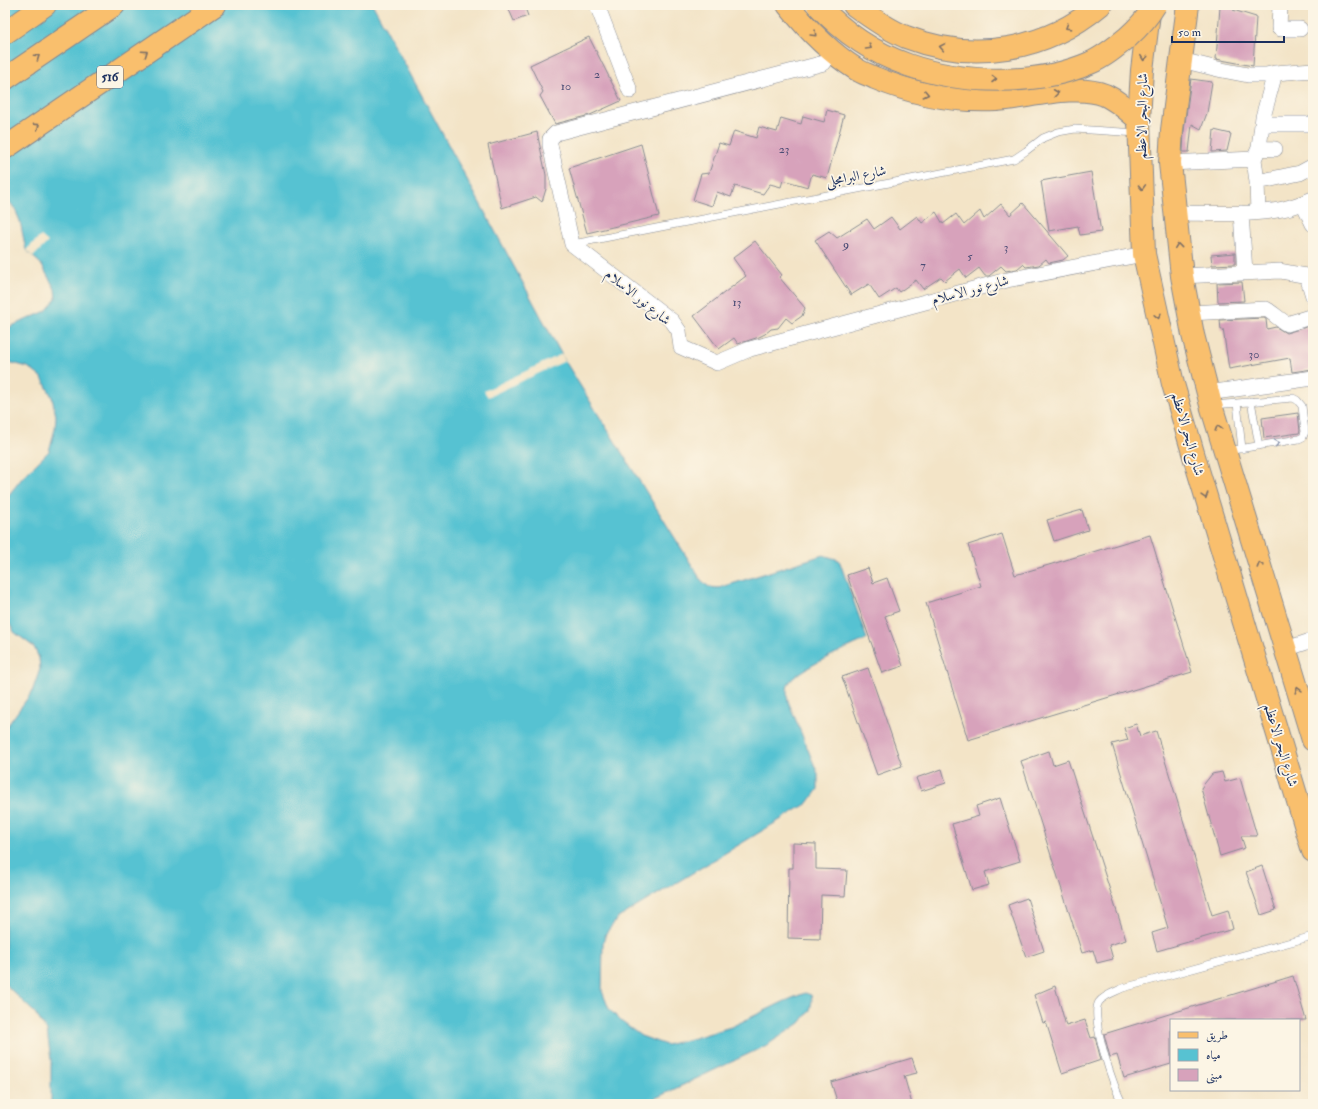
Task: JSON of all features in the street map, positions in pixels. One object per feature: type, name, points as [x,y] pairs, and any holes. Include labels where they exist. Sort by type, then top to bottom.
[{"type":"main road","points":[[5,33],[45,5]]},
{"type":"main road","points":[[5,79],[114,5]]},
{"type":"main road","name":"516","points":[[5,148],[215,5]]},
{"type":"main road","points":[[788,5],[801,22],[827,48],[857,70],[892,85],[929,95],[963,99],[996,100],[1083,90],[1104,95],[1122,105],[1140,126]]},
{"type":"main road","points":[[818,5],[831,19],[854,38],[880,53],[907,65],[966,79],[996,80],[1052,75],[1065,72],[1091,62],[1115,48],[1136,30],[1155,5]]},
{"type":"main road","points":[[854,5],[874,20],[906,36],[940,47],[976,51],[1006,49],[1035,42],[1062,31],[1087,16],[1100,5]]},
{"type":"main road","name":"شارع البحر الاعظم","points":[[1150,5],[1142,70],[1140,126],[1144,254],[1173,384],[1313,851]]},
{"type":"main road","name":"شارع البحر الاعظم","points":[[1188,5],[1172,130],[1170,163],[1182,276],[1193,335],[1210,399],[1234,450],[1286,649],[1313,740]]},
{"type":"street","points":[[597,5],[630,91]]},
{"type":"street","points":[[1280,5],[1279,28],[1300,29]]},
{"type":"street","points":[[1181,60],[1248,75],[1266,75],[1275,72],[1313,70]]},
{"type":"street","points":[[572,244],[550,145],[550,139],[554,135],[824,63]]},
{"type":"street","points":[[1258,212],[1257,154],[1262,124],[1275,72]]},
{"type":"street","points":[[1262,124],[1313,124]]},
{"type":"street","points":[[1170,163],[1257,154],[1275,149]]},
{"type":"street","points":[[1257,182],[1300,173],[1313,166]]},
{"type":"street","points":[[1175,212],[1258,212],[1284,209],[1308,201],[1313,224]]},
{"type":"street","points":[[1241,213],[1245,272]]},
{"type":"street","name":"شارع نور الاسلام","points":[[572,244],[672,321],[679,331],[682,347],[717,363],[750,349],[1007,280],[1144,254]]},
{"type":"street","points":[[1182,276],[1280,271],[1305,275],[1308,279],[1313,296]]},
{"type":"street","points":[[1189,313],[1266,309],[1277,315],[1284,323],[1287,324],[1313,316]]},
{"type":"street","points":[[1210,399],[1313,378]]},
{"type":"street","points":[[1286,649],[1313,640]]},
{"type":"lane","name":"شارع البرامجلى","points":[[572,244],[1014,159],[1043,138],[1058,132],[1075,129],[1140,126]]},
{"type":"lane","points":[[1210,399],[1237,403],[1293,398],[1302,406],[1305,432],[1303,437],[1299,439],[1234,450],[1237,403]]},
{"type":"lane","points":[[1251,401],[1259,446]]},
{"type":"lane","points":[[1123,1104],[1114,1087],[1096,1024],[1098,1002],[1107,995],[1123,988],[1313,936]]},
{"type":"water","points":[[5,5],[373,5],[565,361],[701,580],[709,587],[719,588],[823,555],[839,560],[867,639],[813,665],[794,678],[789,683],[787,689],[788,701],[818,774],[818,789],[808,803],[618,918],[606,933],[603,943],[602,991],[609,1009],[622,1022],[641,1036],[666,1045],[691,1039],[731,1027],[805,993],[811,995],[812,1001],[810,1010],[800,1023],[767,1045],[643,1104],[51,1104],[51,1060],[47,1031],[35,1013],[5,984],[5,729],[32,692],[40,669],[39,658],[34,647],[14,632],[7,619],[5,598],[5,506],[7,497],[23,477],[49,451],[55,429],[56,416],[52,397],[42,378],[28,367],[5,361],[5,329],[46,311],[56,299],[55,289],[41,264],[26,250],[20,221],[15,209],[5,196]]},
{"type":"pier","points":[[41,236],[48,242],[33,257],[26,250]]},
{"type":"pier","points":[[562,354],[565,361],[488,397],[484,391]]},
{"type":"building","points":[[507,5],[524,5],[528,16],[514,21]]},
{"type":"building","points":[[1220,7],[1234,7],[1233,10],[1256,17],[1253,66],[1216,59]]},
{"type":"building","points":[[589,37],[621,101],[590,115],[555,124],[540,96],[543,92],[530,65]]},
{"type":"building","points":[[1191,79],[1212,82],[1207,113],[1201,129],[1192,124],[1189,152],[1183,152],[1184,131]]},
{"type":"building","points":[[827,110],[844,115],[827,178],[812,174],[808,187],[783,180],[781,187],[770,184],[763,194],[735,186],[731,197],[717,192],[712,206],[693,200],[701,174],[709,173],[719,143],[729,146],[734,131],[756,138],[759,127],[777,132],[781,118],[801,124],[803,116],[824,122]]},
{"type":"building","points":[[1214,130],[1231,134],[1227,151],[1212,152]]},
{"type":"building","points":[[537,132],[546,175],[546,189],[542,202],[536,197],[502,208],[488,145]]},
{"type":"building","points":[[641,144],[659,216],[587,233],[569,168]]},
{"type":"building","points":[[1091,172],[1101,232],[1080,235],[1078,226],[1049,231],[1041,181]]},
{"type":"building","points":[[1023,203],[1068,256],[1063,260],[1049,263],[1046,259],[1039,265],[1026,267],[1023,264],[1017,269],[1006,271],[1001,266],[989,276],[985,276],[979,268],[966,278],[960,269],[945,281],[941,277],[923,289],[916,280],[899,292],[896,288],[879,299],[869,284],[851,295],[815,240],[829,231],[837,238],[867,219],[874,229],[891,217],[900,229],[917,216],[922,223],[936,212],[943,224],[956,214],[964,225],[980,211],[984,219],[1001,204],[1010,215]]},
{"type":"building","points":[[755,241],[782,275],[779,277],[805,308],[802,316],[792,323],[786,318],[778,328],[771,329],[759,337],[738,344],[734,338],[719,349],[694,316],[746,276],[733,258]]},
{"type":"building","points":[[1235,253],[1235,264],[1212,265],[1211,255]]},
{"type":"building","points":[[1242,282],[1244,301],[1218,302],[1217,283]]},
{"type":"building","points":[[1266,319],[1267,329],[1276,327],[1286,333],[1313,325],[1313,369],[1292,372],[1290,358],[1229,369],[1223,329],[1221,330],[1220,320]]},
{"type":"building","points":[[1298,413],[1299,433],[1264,438],[1262,418]]},
{"type":"building","points":[[1082,510],[1088,530],[1054,541],[1047,520]]},
{"type":"building","points":[[1002,534],[1015,575],[1150,535],[1192,672],[968,740],[926,603],[981,586],[968,545]]},
{"type":"building","points":[[868,568],[873,583],[887,578],[899,611],[885,616],[903,666],[882,673],[847,575]]},
{"type":"building","points":[[868,668],[902,766],[877,775],[842,677]]},
{"type":"building","points":[[1136,724],[1140,736],[1156,731],[1212,915],[1228,910],[1233,929],[1157,951],[1152,933],[1168,928],[1112,744],[1128,740],[1124,728]]},
{"type":"building","points":[[1049,751],[1053,765],[1068,760],[1126,940],[1109,945],[1113,959],[1097,963],[1093,950],[1082,953],[1021,761]]},
{"type":"building","points":[[942,769],[946,783],[921,791],[916,778]]},
{"type":"building","points":[[1222,772],[1225,782],[1240,778],[1257,836],[1241,836],[1245,848],[1220,856],[1201,788],[1212,774]]},
{"type":"building","points":[[1000,798],[1020,861],[985,872],[989,885],[972,890],[952,824],[979,816],[976,806]]},
{"type":"building","points":[[793,843],[816,844],[816,869],[847,870],[845,896],[821,895],[820,939],[788,938],[789,868],[793,868]]},
{"type":"building","points":[[1262,866],[1276,910],[1261,915],[1246,872]]},
{"type":"building","points":[[1027,898],[1044,951],[1026,957],[1008,905]]},
{"type":"building","points":[[1293,976],[1306,1020],[1170,1019],[1170,1064],[1124,1078],[1117,1055],[1110,1057],[1104,1034]]},
{"type":"building","points":[[1055,986],[1066,1026],[1085,1020],[1091,1038],[1095,1037],[1101,1060],[1062,1073],[1046,1022],[1043,1023],[1034,995]]},
{"type":"building","points":[[912,1058],[917,1073],[904,1076],[912,1104],[838,1104],[831,1082]]}]
